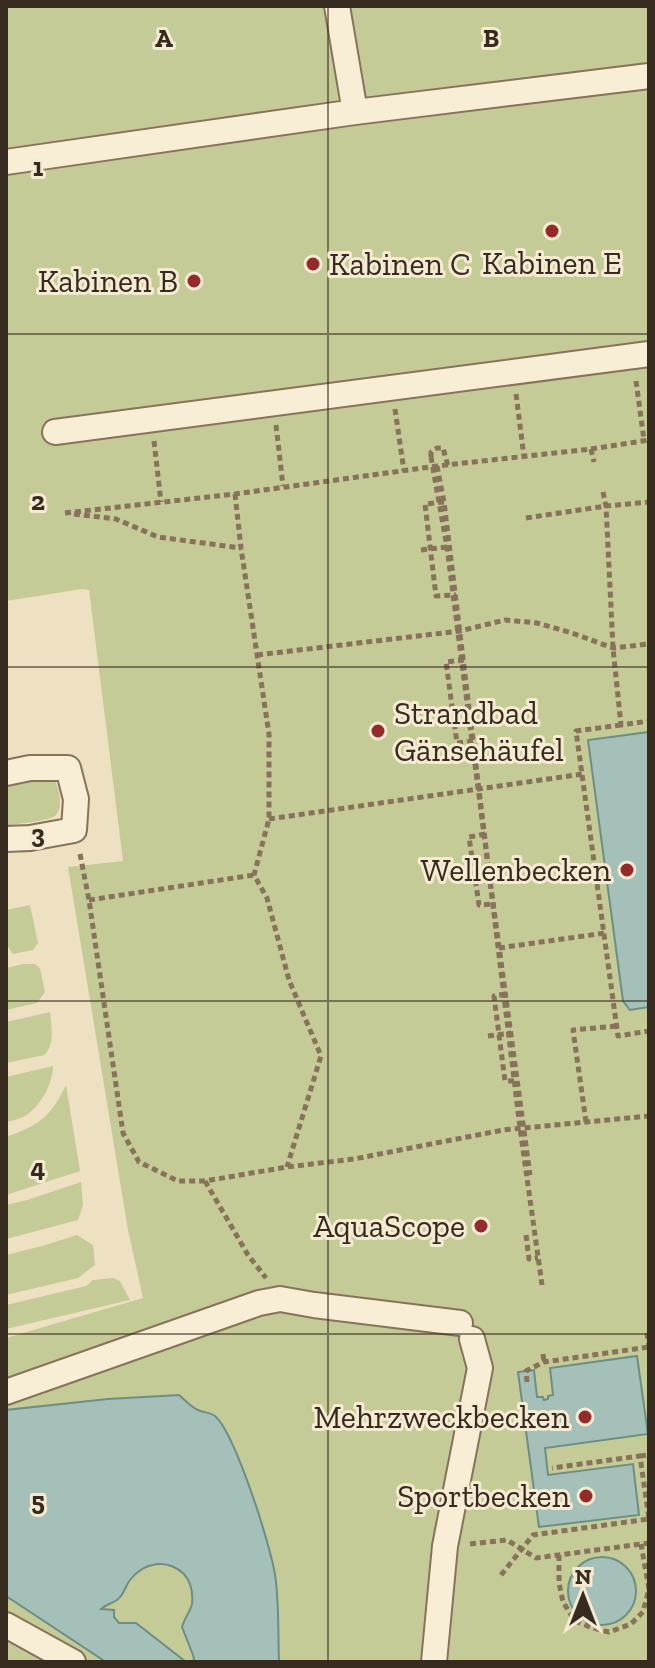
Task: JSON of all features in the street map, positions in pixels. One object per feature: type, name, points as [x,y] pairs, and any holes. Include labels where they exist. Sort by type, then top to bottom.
[{"type":"street","points":[[337,6],[355,112]]},
{"type":"street","points":[[6,162],[355,112],[649,76]]},
{"type":"street","points":[[55,432],[641,355]]},
{"type":"street","points":[[6,773],[30,768],[68,768],[76,799],[74,830],[6,839]]},
{"type":"street","points":[[6,1392],[259,1303],[280,1299],[466,1331],[480,1368],[445,1546],[434,1662]]},
{"type":"street","points":[[6,1625],[73,1662]]},
{"type":"path","points":[[241,548],[158,537],[116,519],[65,513],[646,440],[641,355]]},
{"type":"path","points":[[513,372],[524,457]]},
{"type":"path","points":[[392,388],[404,471]]},
{"type":"path","points":[[151,420],[161,502]]},
{"type":"path","points":[[448,466],[443,448],[431,452],[447,547],[530,1175]]},
{"type":"path","points":[[591,449],[594,462]]},
{"type":"path","points":[[437,466],[456,595],[520,1128],[542,1285]]},
{"type":"path","points":[[603,492],[621,725]]},
{"type":"path","points":[[235,494],[269,734],[269,819],[254,875],[267,898],[289,980],[321,1056],[287,1167]]},
{"type":"path","points":[[444,502],[425,504],[436,596],[456,595]]},
{"type":"path","points":[[526,518],[649,502]]},
{"type":"path","points":[[421,550],[447,547]]},
{"type":"path","points":[[257,655],[460,631],[505,620],[537,623],[613,648],[649,644]]},
{"type":"path","points":[[464,660],[446,662],[452,711],[457,743],[474,741]]},
{"type":"path","points":[[440,712],[468,709]]},
{"type":"path","points":[[649,721],[576,731],[618,1036],[649,1031]]},
{"type":"path","points":[[269,819],[583,774]]},
{"type":"path","points":[[74,830],[89,900],[123,1133],[139,1162],[178,1181],[205,1181],[354,1159],[520,1128],[649,1116]]},
{"type":"path","points":[[485,834],[469,837],[472,875],[479,905],[494,904]]},
{"type":"path","points":[[472,875],[489,873]]},
{"type":"path","points":[[89,900],[254,875]]},
{"type":"path","points":[[499,948],[605,933]]},
{"type":"path","points":[[505,994],[494,996],[505,1081],[515,1081]]},
{"type":"path","points":[[586,1122],[573,1030],[617,1026]]},
{"type":"path","points":[[488,1036],[511,1033]]},
{"type":"path","points":[[205,1181],[248,1255],[280,1299]]},
{"type":"path","points":[[526,1235],[529,1259],[538,1258]]},
{"type":"path","points":[[527,1382],[526,1371],[544,1362],[649,1348],[647,1333]]},
{"type":"path","points":[[543,1354],[544,1362]]},
{"type":"path","points":[[552,1468],[649,1455]]},
{"type":"path","points":[[501,1575],[533,1535],[649,1519],[640,1456]]},
{"type":"path","points":[[445,1546],[507,1540],[535,1558],[649,1543]]},
{"type":"path","points":[[559,1555],[563,1602],[575,1621],[609,1632],[631,1624],[643,1612],[649,1589],[641,1544]]},
{"type":"green space","name":"Strandbad Gänsehäufel","points":[[6,6],[649,6],[649,1662],[6,1662],[6,1338],[143,1298],[128,1230],[68,867],[123,861],[89,590],[6,601]]},
{"type":"green space","points":[[39,776],[54,779],[56,783],[60,799],[57,814],[44,820],[6,826],[6,783]]},
{"type":"green space","points":[[30,905],[38,943],[33,950],[13,954],[6,944],[6,910]]},
{"type":"green space","points":[[35,964],[40,968],[45,992],[37,1003],[6,1010],[6,968]]},
{"type":"green space","points":[[50,1012],[52,1029],[48,1051],[44,1055],[6,1063],[6,1022]]},
{"type":"green space","points":[[53,1066],[48,1087],[36,1107],[25,1116],[6,1122],[6,1077]]},
{"type":"green space","points":[[66,1085],[80,1171],[6,1195],[6,1137],[49,1113]]},
{"type":"green space","points":[[81,1182],[83,1205],[78,1220],[6,1239],[6,1205]]},
{"type":"green space","points":[[77,1235],[93,1245],[95,1265],[78,1278],[6,1295],[6,1255]]},
{"type":"green space","points":[[113,1278],[120,1281],[130,1300],[6,1329],[6,1305],[86,1286],[93,1280]]},
{"type":"water","name":"Wellenbecken","points":[[649,732],[649,1007],[630,1010],[623,1001],[588,740]]},
{"type":"water","name":"Mehrzweckbecken","points":[[637,1356],[648,1434],[545,1448],[548,1475],[633,1464],[639,1515],[539,1527],[518,1372],[534,1370],[537,1397],[544,1400],[553,1395],[550,1368]]},
{"type":"water","points":[[179,1395],[195,1409],[215,1416],[243,1469],[274,1568],[279,1662],[192,1662],[193,1655],[182,1627],[192,1604],[191,1588],[184,1574],[163,1564],[142,1569],[130,1580],[119,1599],[101,1609],[114,1610],[114,1617],[119,1623],[136,1623],[186,1662],[106,1662],[6,1596],[6,1410]]},
{"type":"water","points":[[602,1557],[626,1567],[636,1591],[626,1615],[602,1625],[578,1615],[568,1591],[578,1567]]},
{"type":"place","name":"Kabinen E","points":[[552,231]]},
{"type":"place","name":"Kabinen C","points":[[313,264]]},
{"type":"place","name":"Kabinen B","points":[[194,281]]},
{"type":"place","name":"Strandbad Gänsehäufel","points":[[378,731]]},
{"type":"place","name":"Wellenbecken","points":[[627,870]]},
{"type":"place","name":"AquaScope","points":[[481,1226]]},
{"type":"place","name":"Mehrzweckbecken","points":[[585,1417]]},
{"type":"place","name":"Sportbecken","points":[[586,1496]]}]
